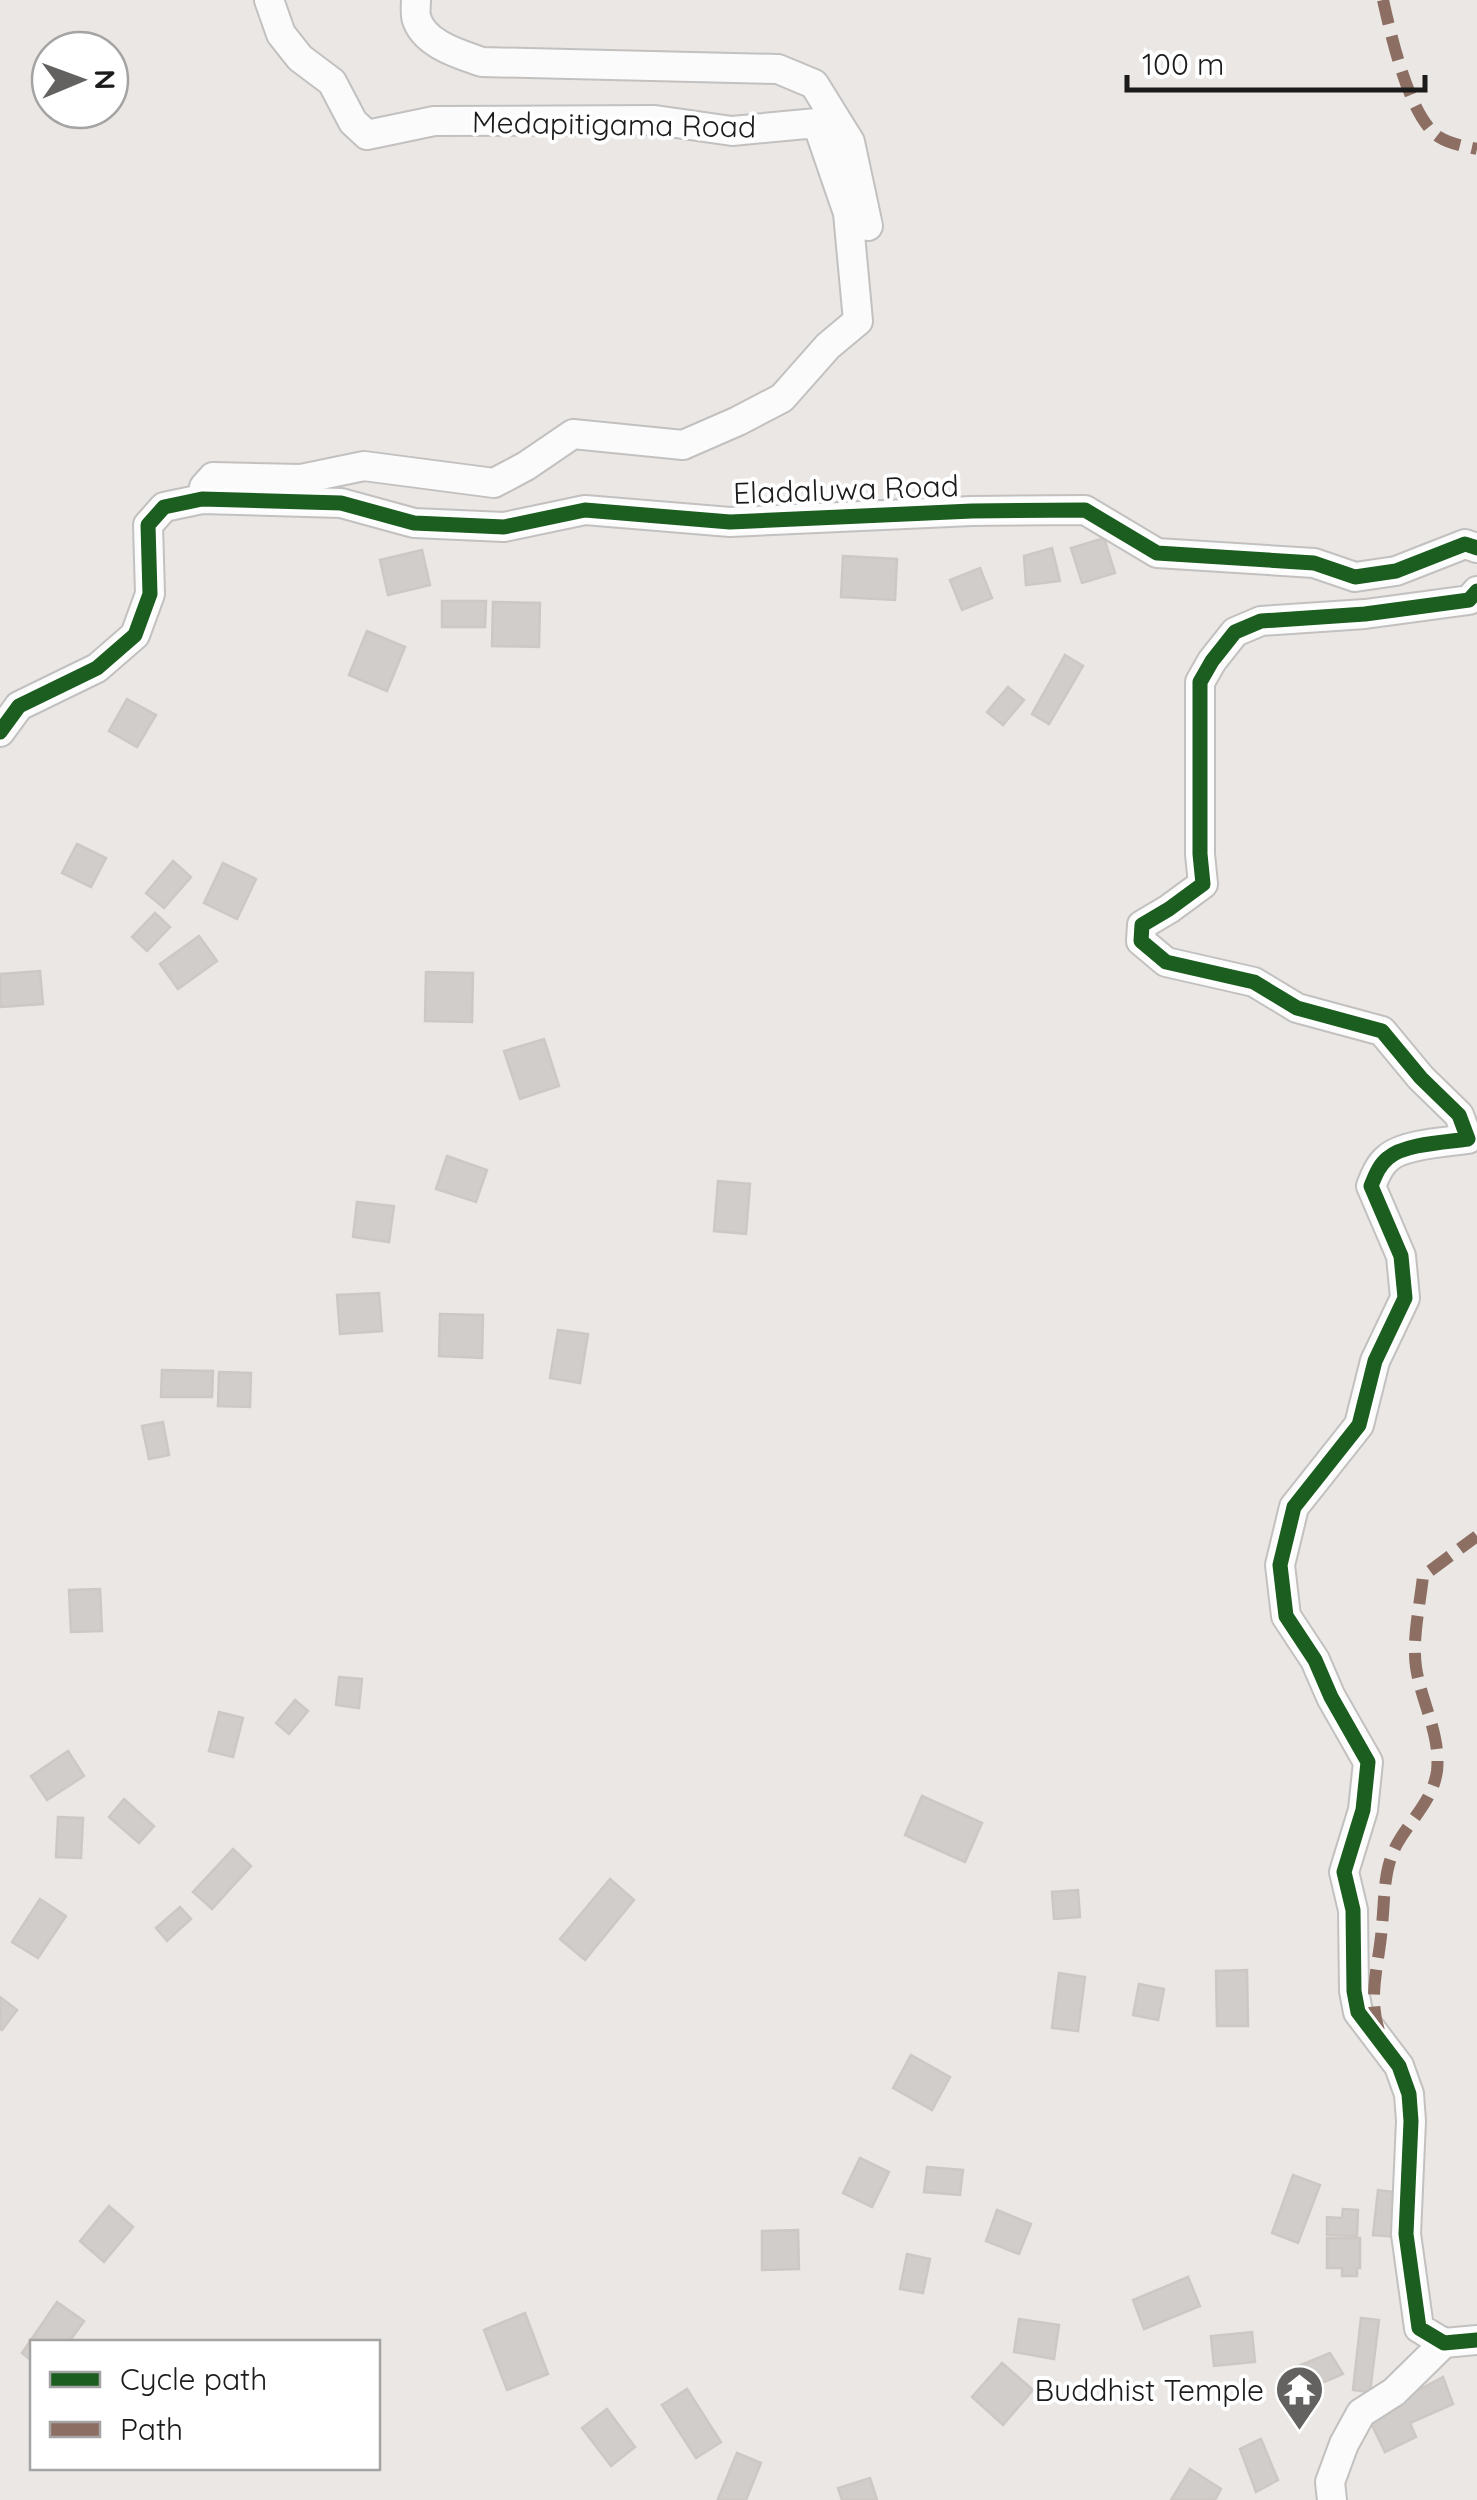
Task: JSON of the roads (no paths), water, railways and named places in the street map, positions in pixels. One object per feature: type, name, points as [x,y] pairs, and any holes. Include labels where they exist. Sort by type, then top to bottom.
[{"type":"street","name":"Medapitigama Road","points":[[270,0],[282,34],[300,58],[332,82],[353,122],[367,134],[434,120],[654,120],[732,132],[817,124],[848,213],[858,322]]},
{"type":"street","points":[[0,732],[19,706],[97,668],[134,636],[150,594],[148,526],[164,507],[202,499],[204,487],[213,477],[301,479],[364,466],[494,483],[572,434],[683,445],[782,398],[828,346],[858,322],[859,270],[869,232],[850,142],[814,84],[778,69],[482,62],[449,50],[425,32],[416,16],[416,0]]},
{"type":"street","name":"Eladaluwa Road","points":[[202,499],[341,503],[414,523],[504,528],[585,510],[730,522],[1086,510],[1156,553],[1314,563],[1355,577],[1396,571],[1465,544],[1477,548]]},
{"type":"street","points":[[1477,591],[1469,600],[1366,614],[1261,621],[1235,632],[1200,682],[1203,884],[1142,925],[1141,941],[1166,962],[1254,982],[1297,1008],[1382,1031],[1421,1078],[1459,1115],[1468,1139],[1400,1150],[1388,1157],[1370,1186],[1401,1256],[1405,1298],[1374,1361],[1359,1425],[1294,1507],[1280,1565],[1286,1616],[1368,1762],[1363,1810],[1344,1872],[1353,1910],[1354,1991],[1358,2012],[1399,2066],[1409,2094],[1406,2234],[1419,2328],[1444,2342],[1477,2340]]},
{"type":"street","points":[[1332,2500],[1330,2482],[1344,2444],[1362,2414],[1394,2392],[1444,2342]]},
{"type":"place","name":"Buddhist Temple","points":[[1299,2432]]}]
